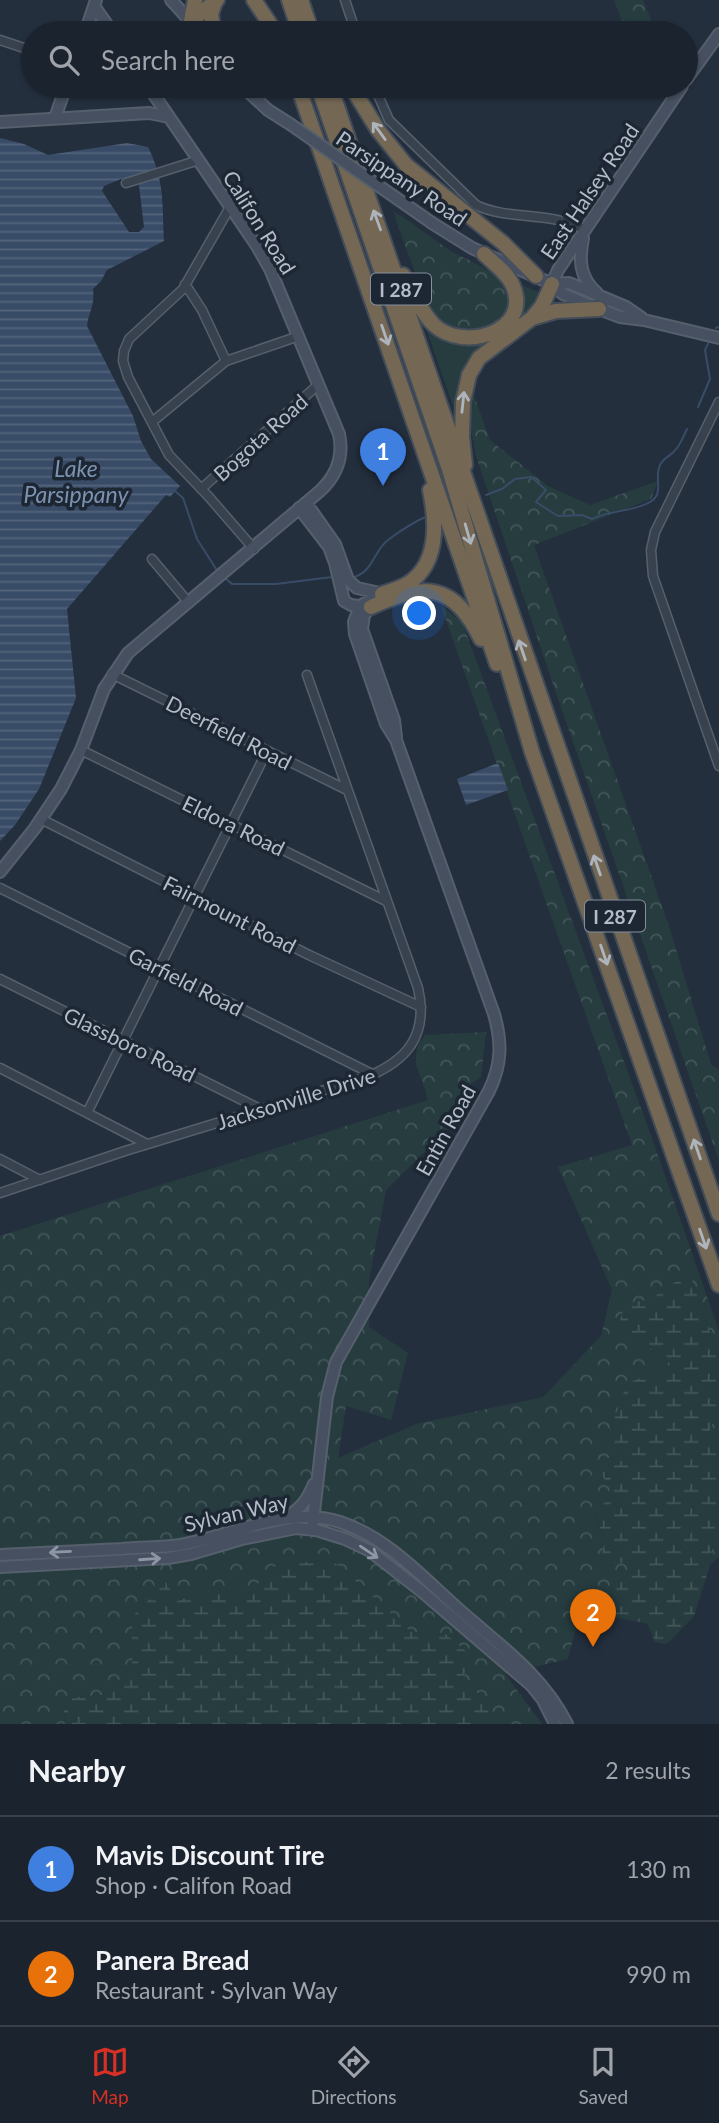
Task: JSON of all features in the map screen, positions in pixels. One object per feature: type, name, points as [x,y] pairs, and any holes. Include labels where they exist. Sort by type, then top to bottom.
[{"type":"highway","points":[[191,21],[195,0]]},
{"type":"highway","points":[[254,0],[269,21]]},
{"type":"highway","points":[[269,0],[275,21]]},
{"type":"highway","points":[[289,0],[296,21]]},
{"type":"highway","points":[[192,21],[216,1]]},
{"type":"highway","points":[[212,21],[211,14],[216,1]]},
{"type":"highway","points":[[303,5],[313,21]]},
{"type":"highway","name":"I 287","points":[[302,98],[517,726],[532,752],[719,1285]]},
{"type":"highway","points":[[322,98],[449,469],[532,752]]},
{"type":"highway","name":"I 287","points":[[334,98],[388,250],[468,494],[719,1214]]},
{"type":"highway","points":[[358,98],[378,130],[407,164],[503,243],[536,276]]},
{"type":"highway","points":[[388,250],[435,326],[451,336],[470,338],[498,330],[508,320],[515,305],[516,293],[510,279],[484,254]]},
{"type":"highway","points":[[468,494],[462,418],[469,375],[479,358],[532,318],[542,306],[551,284]]},
{"type":"highway","points":[[532,318],[600,303]]},
{"type":"highway","points":[[382,594],[417,577],[428,558],[433,540],[434,506],[417,428]]},
{"type":"highway","points":[[365,606],[420,591],[439,593],[452,598],[470,617],[487,657],[500,672]]},
{"type":"street","points":[[171,0],[190,21]]},
{"type":"street","points":[[345,0],[352,21]]},
{"type":"street","points":[[89,21],[95,3]]},
{"type":"street","points":[[95,3],[106,21]]},
{"type":"street","points":[[698,63],[719,34]]},
{"type":"street","points":[[0,40],[21,47]]},
{"type":"street","points":[[55,118],[62,98]]},
{"type":"street","name":"Califon Road","points":[[156,98],[270,269],[341,440],[337,469],[326,485],[303,506]]},
{"type":"street","name":"Parsippany Road","points":[[255,98],[268,110],[432,223],[484,254],[536,276],[563,294],[600,303],[620,317],[719,338]]},
{"type":"street","points":[[379,98],[388,120],[476,205],[489,210],[558,218],[584,231],[580,254],[582,274],[600,303]]},
{"type":"street","name":"East Halsey Road","points":[[551,284],[674,98]]},
{"type":"street","points":[[0,122],[149,113],[169,117]]},
{"type":"street","points":[[126,183],[198,160]]},
{"type":"street","points":[[230,207],[186,284],[137,329],[129,339],[123,361],[128,377],[169,456],[254,549]]},
{"type":"street","points":[[186,284],[202,310],[226,361]]},
{"type":"street","points":[[152,422],[226,361],[299,336]]},
{"type":"street","name":"Bogota Road","points":[[201,489],[318,384]]},
{"type":"street","points":[[719,402],[655,531],[651,550],[653,576],[719,766]]},
{"type":"street","points":[[303,506],[335,544],[348,580],[364,591],[382,594]]},
{"type":"street","points":[[303,506],[329,547],[344,601],[351,606],[365,606],[382,594]]},
{"type":"street","points":[[0,872],[61,789],[81,750],[112,674],[128,653],[303,506]]},
{"type":"street","points":[[152,559],[189,603]]},
{"type":"street","name":"Entin Road","points":[[312,1530],[327,1397],[336,1362],[489,1091],[500,1061],[500,1042],[494,1014],[396,740],[394,720],[362,629],[365,606]]},
{"type":"street","name":"Deerfield Road","points":[[112,674],[346,790]]},
{"type":"street","name":"Jacksonville Drive","points":[[0,1193],[372,1074],[393,1065],[407,1051],[416,1034],[421,1007],[418,988],[307,675]]},
{"type":"street","name":"Eldora Road","points":[[81,750],[386,901]]},
{"type":"street","points":[[87,1113],[267,751]]},
{"type":"street","name":"Fairmount Road","points":[[41,819],[309,955],[421,1007]]},
{"type":"street","name":"Garfield Road","points":[[0,888],[372,1074]]},
{"type":"street","name":"Glassboro Road","points":[[0,979],[260,1109]]},
{"type":"street","points":[[0,1068],[147,1144]]},
{"type":"street","points":[[0,1158],[40,1180]]},
{"type":"street","points":[[278,1520],[297,1511],[308,1499],[319,1471]]},
{"type":"street","name":"Sylvan Way","points":[[0,1555],[179,1545],[278,1520],[315,1516],[340,1522],[383,1543],[479,1633],[531,1685],[543,1700],[555,1724]]},
{"type":"street","name":"Sylvan Way","points":[[0,1567],[168,1558],[296,1528],[345,1539],[370,1551],[537,1677],[566,1724]]},
{"type":"green space","points":[[614,0],[643,0],[651,21],[622,21]]},
{"type":"green space","points":[[393,211],[451,251],[501,280],[510,298],[508,310],[500,320],[473,331],[457,330],[443,324],[430,312]]},
{"type":"green space","points":[[517,283],[541,293],[533,310],[483,348],[457,409],[454,409],[424,322],[503,329]]},
{"type":"green space","points":[[474,396],[490,440],[548,486],[590,505],[658,481],[651,499],[534,545],[669,926],[711,1064],[719,1070],[719,1161],[476,456],[467,409]]},
{"type":"green space","points":[[441,606],[462,622],[652,1138],[719,1331],[719,1359],[689,1272],[619,1324],[675,1367],[632,1466],[615,1495],[594,1512],[605,1541],[599,1566],[636,1560],[612,1595],[608,1609],[581,1608],[568,1659],[505,1674],[542,1724],[489,1724],[489,1706],[463,1678],[446,1634],[411,1632],[331,1559],[276,1566],[248,1594],[212,1588],[176,1601],[167,1583],[132,1617],[132,1667],[105,1695],[63,1698],[65,1724],[0,1724],[0,1236],[428,1100],[416,1059],[419,1043],[425,1035],[486,1032],[481,1077],[464,1089],[459,1118],[386,1190],[369,1281],[369,1327],[408,1353],[391,1420],[346,1406],[338,1458],[416,1424],[543,1397],[601,1336],[612,1290],[558,1167],[632,1145]]},
{"type":"green space","points":[[689,1272],[719,1359],[719,1408],[705,1442],[719,1449],[719,1496],[710,1565],[694,1616],[664,1644],[655,1642],[645,1623],[617,1618],[608,1609],[612,1595],[635,1561],[599,1566],[605,1541],[594,1511],[615,1495],[595,1465],[610,1457],[631,1465],[609,1434],[627,1383],[674,1366],[619,1324],[625,1304],[651,1299]]},
{"type":"green space","points":[[719,1408],[719,1449],[704,1442]]},
{"type":"green space","points":[[719,1496],[719,1557],[710,1565]]},
{"type":"green space","points":[[331,1559],[411,1632],[446,1634],[470,1655],[463,1678],[489,1706],[489,1724],[65,1724],[63,1698],[105,1695],[132,1667],[132,1617],[166,1582],[177,1601],[212,1588],[247,1594],[276,1566]]},
{"type":"water","name":"Lake Parsippany","points":[[0,138],[24,144],[48,155],[127,143],[148,147],[160,182],[164,241],[107,270],[93,289],[93,304],[87,326],[133,416],[141,441],[151,459],[180,486],[170,497],[166,495],[67,609],[76,698],[39,789],[15,825],[0,841]],"holes":[[[138,177],[144,227],[139,232],[129,232],[102,191],[104,186],[121,179]]]},
{"type":"water","points":[[498,763],[508,790],[466,805],[457,779]]},
{"type":"waterway","points":[[698,407],[710,379],[705,350],[708,344]]},
{"type":"waterway","points":[[486,495],[502,489],[515,479],[531,477],[546,490],[536,502],[558,516],[582,515],[592,519],[636,508],[650,502],[657,495],[660,464],[677,448],[687,429]]},
{"type":"waterway","points":[[175,491],[183,498],[197,539],[218,572]]},
{"type":"waterway","points":[[354,577],[365,571],[383,544],[428,516]]},
{"type":"waterway","points":[[225,578],[232,584],[276,584],[332,577]]},
{"type":"place","name":"Mavis Discount Tire","points":[[383,486]]},
{"type":"place","name":"Panera Bread","points":[[593,1647]]}]
